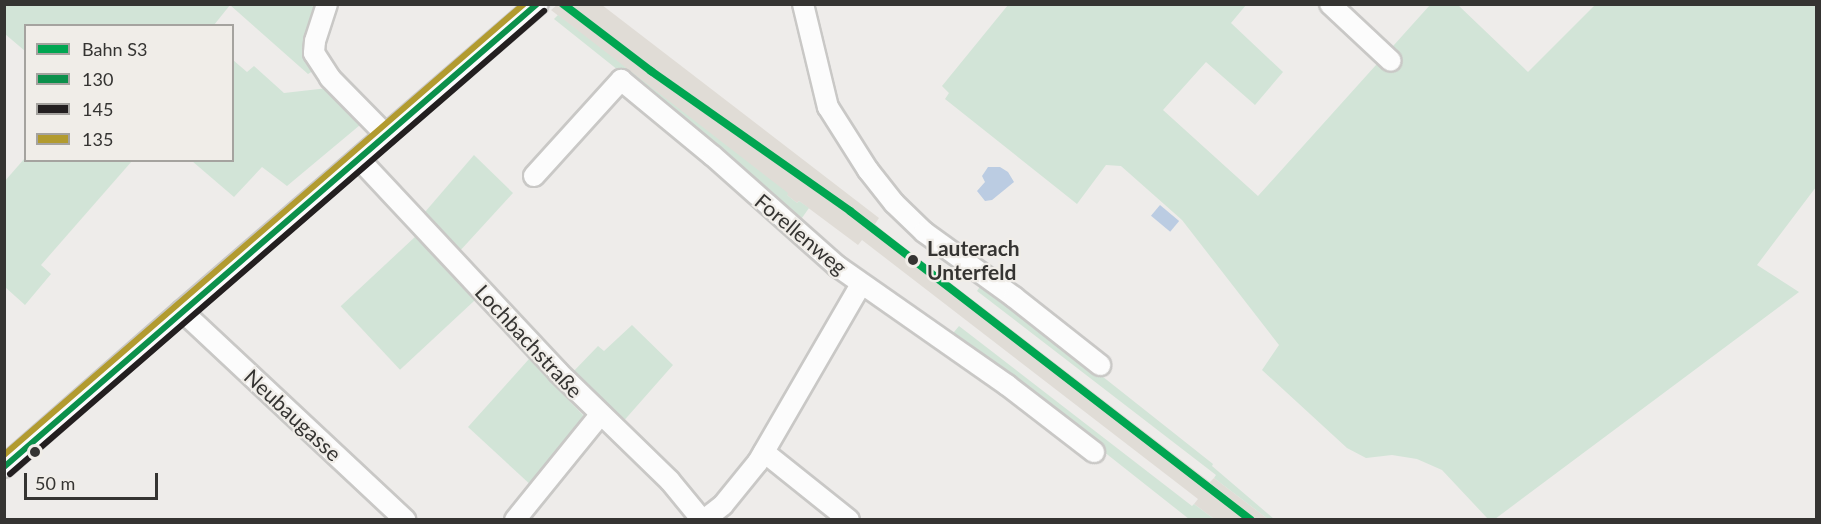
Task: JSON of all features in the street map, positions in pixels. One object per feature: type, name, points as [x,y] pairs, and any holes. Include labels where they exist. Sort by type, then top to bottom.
[{"type":"street","points":[[327,4],[315,41],[314,53],[330,78],[386,135]]},
{"type":"street","points":[[4,467],[182,310],[538,4]]},
{"type":"street","points":[[1330,4],[1391,61]]},
{"type":"street","points":[[804,6],[828,107],[862,160],[894,203],[924,232],[1014,297],[1100,365]]},
{"type":"street","name":"Forellenweg","points":[[534,176],[621,80],[713,156],[798,234],[861,284],[999,379],[1094,452]]},
{"type":"street","name":"Lochbachstraße","points":[[359,159],[600,415],[670,481],[703,519],[723,505],[764,452],[861,284]]},
{"type":"street","name":"Neubaugasse","points":[[182,310],[405,519]]},
{"type":"street","points":[[515,519],[600,415]]},
{"type":"street","points":[[764,452],[849,519]]},
{"type":"shaded area","points":[[557,5],[602,5],[879,218],[875,224],[887,234],[1210,482],[1214,478],[1268,519],[1214,519],[1194,504],[1198,499],[862,240],[858,245],[799,201],[797,203],[551,10]]},
{"type":"green space","points":[[5,5],[230,5],[215,24],[24,24],[24,50],[5,34]]},
{"type":"green space","points":[[230,5],[322,5],[311,56],[313,71],[308,74]]},
{"type":"green space","points":[[1008,5],[1246,5],[1231,23],[1283,72],[1255,105],[1206,62],[1163,110],[1258,196],[1430,5],[1458,5],[1528,72],[1595,5],[1816,5],[1816,187],[1757,265],[1799,292],[1495,519],[1488,519],[1442,470],[1417,459],[1392,455],[1366,458],[1347,448],[1262,370],[1279,345],[1182,220],[1121,166],[1106,165],[1077,204],[945,99],[949,93],[942,86]]},
{"type":"green space","points":[[558,15],[788,193],[787,195],[797,203],[799,201],[809,208],[797,225],[638,86],[554,19]]},
{"type":"green space","points":[[234,61],[247,72],[254,66],[284,93],[328,88],[366,120],[287,186],[262,167],[234,197],[193,162],[234,162]]},
{"type":"green space","points":[[474,155],[513,193],[458,253],[428,220],[425,212]]},
{"type":"green space","points":[[24,159],[24,162],[131,162],[41,265],[51,274],[25,305],[5,287],[4,182]]},
{"type":"green space","points":[[416,236],[475,300],[400,370],[341,306]]},
{"type":"green space","points":[[983,282],[1213,464],[1212,466],[1274,519],[1268,519],[1214,478],[1216,475],[977,291]]},
{"type":"green space","points":[[632,325],[673,365],[621,424],[571,374],[598,346],[604,351]]},
{"type":"green space","points":[[959,326],[1192,506],[1194,504],[1214,519],[1189,519],[1070,425],[949,338]]},
{"type":"green space","points":[[529,359],[583,415],[581,425],[533,487],[468,427]]},
{"type":"water","points":[[988,167],[1000,167],[1008,172],[1014,182],[992,200],[985,201],[977,191],[985,182],[982,176]]},
{"type":"water","points":[[1160,205],[1179,221],[1170,232],[1151,216]]},
{"type":"rail line","name":"S3","points":[[563,4],[651,71],[850,211],[1251,520]]},
{"type":"transit line","name":"135","points":[[4,455],[524,4]]},
{"type":"transit line","name":"130","points":[[4,467],[537,4]]},
{"type":"transit line","name":"145","points":[[10,474],[544,11]]},
{"type":"place","name":"Lauterach Unterfeld","points":[[913,260]]}]
